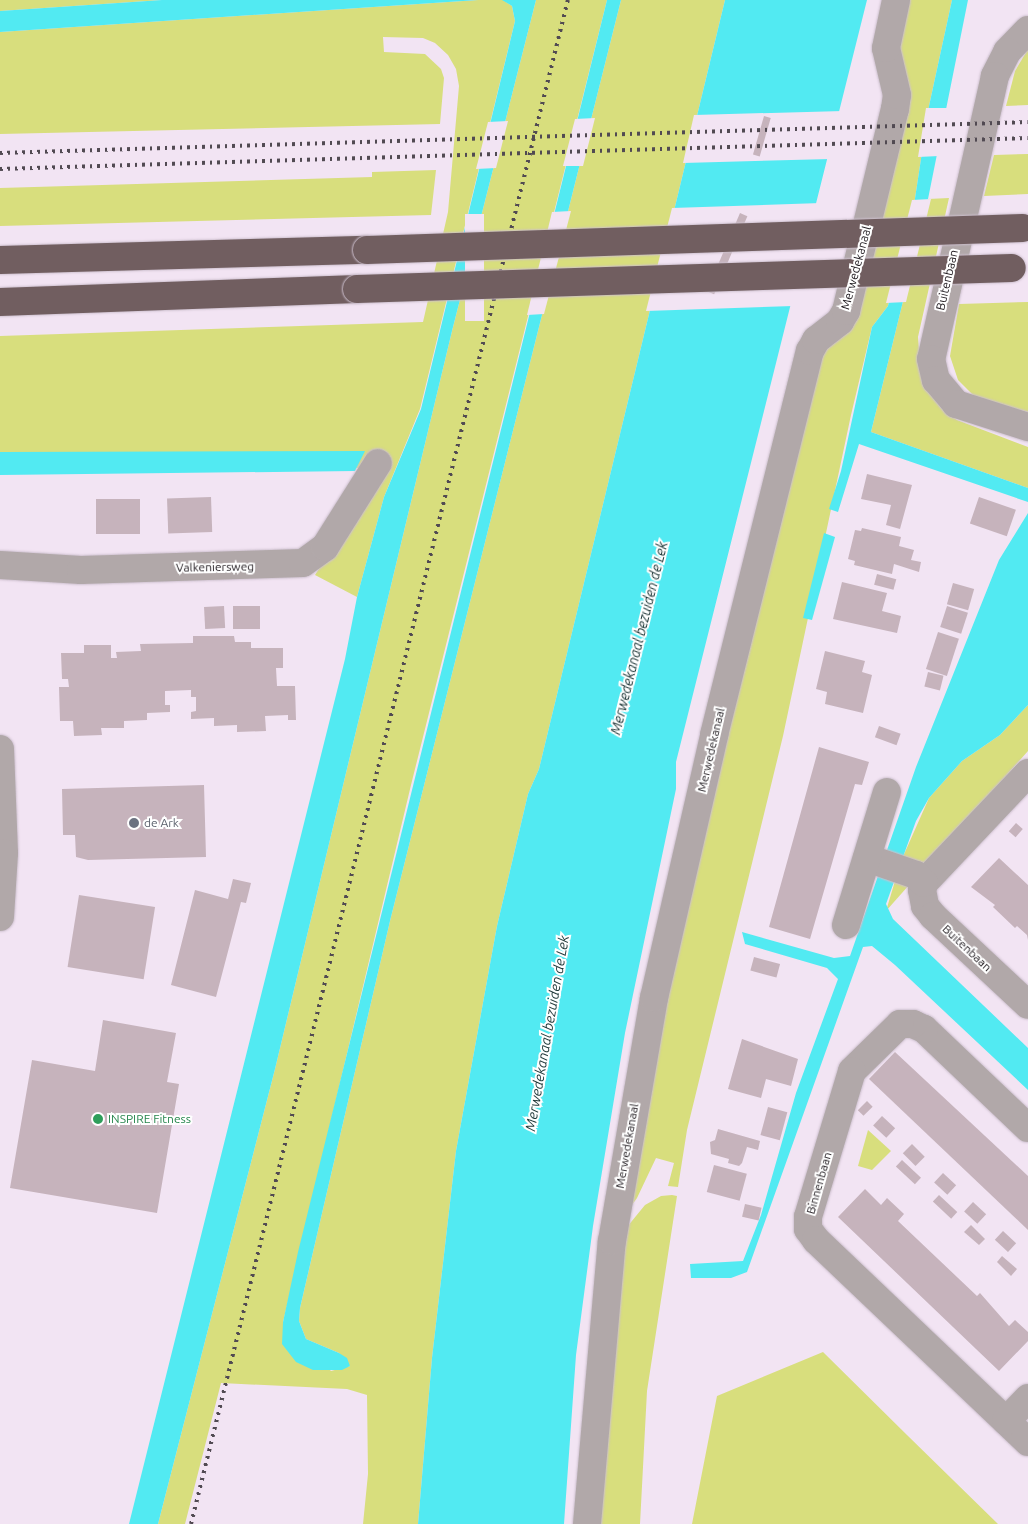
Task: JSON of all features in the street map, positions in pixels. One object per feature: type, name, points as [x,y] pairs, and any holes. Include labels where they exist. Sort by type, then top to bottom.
[{"type":"highway","points":[[0,260],[1025,228]]},
{"type":"highway","points":[[0,302],[1020,268]]},
{"type":"street","name":"Merwedekanaal","points":[[587,1524],[612,1241],[654,998],[714,735],[810,351],[816,340],[840,321],[846,311],[896,109],[896,96],[886,48],[896,0]]},
{"type":"street","name":"Buitenbaan","points":[[1028,30],[1007,52],[995,76],[930,359],[936,380],[956,404],[1028,427]]},
{"type":"street","name":"Valkeniersweg","points":[[0,565],[82,570],[303,562],[325,547],[378,463]]},
{"type":"street","points":[[0,749],[4,853],[0,917]]},
{"type":"street","points":[[871,859],[916,878],[1028,773]]},
{"type":"street","points":[[846,924],[871,859],[887,792]]},
{"type":"street","name":"Buitenbaan","points":[[916,878],[922,897],[933,916],[1028,1005]]},
{"type":"street","name":"Binnenbaan","points":[[1028,1128],[924,1029],[913,1024],[900,1024],[852,1071],[808,1217],[808,1229],[816,1240],[1028,1442]]},
{"type":"street","points":[[1006,1421],[1028,1398]]},
{"type":"green space","points":[[0,0],[162,0],[0,11]]},
{"type":"green space","points":[[478,0],[503,0],[512,6],[515,21],[420,409],[384,497],[357,597],[315,575],[383,468],[0,466],[0,336],[423,322],[448,212],[459,86],[456,69],[448,55],[435,43],[423,38],[383,37],[384,52],[425,54],[441,69],[444,78],[440,124],[0,134],[0,32]]},
{"type":"green space","points":[[536,0],[607,0],[411,785],[283,1322],[331,1371],[350,1366],[339,1353],[306,1339],[299,1321],[300,1308],[390,921],[621,0],[725,0],[539,769],[528,794],[497,926],[456,1151],[432,1358],[418,1524],[363,1524],[368,1474],[367,1395],[347,1389],[221,1383],[185,1524],[158,1524],[275,1069],[452,331]]},
{"type":"green space","points":[[901,0],[952,0],[929,106],[914,205],[888,306],[872,327],[851,415],[783,736],[687,1130],[678,1187],[668,1186],[674,1163],[656,1158],[637,1198],[627,1212],[656,1047],[818,347],[847,323],[895,59]]},
{"type":"green space","points":[[1028,49],[1028,105],[1006,106],[1015,71]]},
{"type":"green space","points":[[1028,154],[1028,194],[984,196],[994,155]]},
{"type":"green space","points":[[436,170],[431,215],[0,226],[0,188],[372,177],[372,172]]},
{"type":"green space","points":[[949,198],[918,337],[921,375],[927,390],[941,408],[957,420],[1028,447],[1028,488],[871,432],[928,199]]},
{"type":"green space","points":[[1028,302],[1028,412],[976,398],[958,380],[950,356],[959,304]]},
{"type":"green space","points":[[1028,705],[1028,751],[886,911],[901,861],[929,798],[962,761],[1000,735]]},
{"type":"green space","points":[[868,1130],[891,1151],[872,1170],[858,1166]]},
{"type":"green space","points":[[661,1196],[677,1196],[647,1391],[640,1524],[593,1524],[627,1227],[645,1205]]},
{"type":"green space","points":[[823,1352],[998,1524],[692,1524],[717,1396]]},
{"type":"water","points":[[162,0],[478,0],[0,32],[0,11]]},
{"type":"water","points":[[502,0],[536,0],[452,331],[275,1069],[158,1524],[129,1524],[345,659],[357,597],[384,497],[421,409],[515,21],[512,6]]},
{"type":"water","points":[[607,0],[621,0],[390,921],[300,1308],[299,1321],[306,1339],[339,1353],[347,1358],[350,1366],[342,1370],[313,1370],[296,1362],[282,1344],[283,1322],[298,1252]]},
{"type":"water","name":"Merwedekanaal bezuiden de Lek","points":[[725,0],[867,0],[676,762],[676,789],[625,1033],[593,1226],[576,1355],[564,1524],[418,1524],[432,1358],[456,1151],[497,926],[528,794],[539,769]]},
{"type":"water","points":[[952,0],[968,0],[928,199],[871,432],[1028,488],[1028,502],[859,444],[838,512],[829,509],[841,471],[872,327],[888,306],[914,205],[929,106]]},
{"type":"water","points":[[365,451],[355,471],[0,475],[0,452]]},
{"type":"water","points":[[1028,513],[1028,705],[1000,735],[962,761],[929,798],[916,821],[886,904],[893,919],[1028,1048],[1028,1090],[895,965],[872,946],[863,947],[747,1272],[731,1278],[691,1278],[690,1264],[743,1261],[761,1215],[796,1093],[838,979],[827,968],[745,944],[742,932],[834,958],[850,956],[916,767],[999,560]]},
{"type":"water","points":[[824,533],[835,537],[812,620],[803,618]]},
{"type":"pier","points":[[926,108],[949,108],[939,156],[918,157]]},
{"type":"pier","points":[[843,111],[831,159],[683,163],[694,115]]},
{"type":"pier","points":[[595,118],[583,166],[563,166],[575,119]]},
{"type":"pier","points":[[508,121],[496,168],[476,169],[488,122]]},
{"type":"pier","points":[[931,199],[906,302],[886,303],[912,200]]},
{"type":"pier","points":[[821,203],[793,306],[646,311],[672,208]]},
{"type":"pier","points":[[571,211],[544,314],[527,315],[552,212]]},
{"type":"pier","points":[[465,214],[484,214],[484,321],[465,321]]},
{"type":"building","points":[[764,116],[771,118],[760,156],[753,154]]},
{"type":"building","points":[[740,213],[747,216],[714,294],[707,291]]},
{"type":"building","points":[[867,474],[912,485],[900,529],[886,525],[891,505],[861,499]]},
{"type":"building","points":[[211,497],[212,532],[168,534],[167,499]]},
{"type":"building","points":[[979,497],[1016,510],[1007,536],[970,523]]},
{"type":"building","points":[[96,499],[140,499],[140,534],[96,534]]},
{"type":"building","points":[[862,528],[901,537],[899,546],[914,550],[911,560],[921,562],[919,572],[894,564],[892,574],[854,565],[855,561],[848,559],[855,530],[861,531]]},
{"type":"building","points":[[877,574],[896,579],[893,590],[874,585]]},
{"type":"building","points":[[842,582],[887,593],[882,611],[901,616],[897,633],[833,619]]},
{"type":"building","points":[[953,583],[974,589],[968,610],[947,604]]},
{"type":"building","points":[[224,606],[225,628],[205,629],[204,607]]},
{"type":"building","points":[[233,606],[260,606],[260,629],[233,629]]},
{"type":"building","points":[[947,606],[968,613],[961,634],[940,627]]},
{"type":"building","points":[[938,632],[959,639],[947,676],[926,669]]},
{"type":"building","points":[[193,636],[234,636],[235,642],[251,642],[251,648],[283,648],[283,668],[276,668],[277,686],[295,686],[296,720],[288,720],[288,715],[265,716],[266,731],[237,732],[237,725],[214,726],[214,718],[191,719],[191,712],[196,711],[196,697],[191,697],[191,690],[165,691],[165,705],[170,705],[170,712],[147,713],[147,720],[124,721],[124,728],[101,728],[102,735],[74,736],[73,721],[60,721],[59,687],[69,687],[68,679],[62,679],[61,653],[84,653],[84,645],[111,645],[111,658],[117,658],[116,652],[141,651],[140,644],[193,643]]},
{"type":"building","points":[[825,651],[865,661],[862,672],[872,675],[863,713],[825,704],[827,692],[816,689]]},
{"type":"building","points":[[928,672],[944,676],[940,690],[924,687]]},
{"type":"building","points":[[879,726],[901,734],[897,745],[875,737]]},
{"type":"building","points":[[819,747],[869,762],[862,785],[855,784],[810,939],[769,927]]},
{"type":"building","points":[[204,785],[206,857],[88,860],[76,857],[75,835],[63,835],[62,789]]},
{"type":"building","points":[[1016,823],[1023,829],[1016,837],[1009,831]]},
{"type":"building","points":[[999,858],[1028,885],[1028,940],[1027,935],[1017,926],[1015,928],[993,907],[995,905],[971,887]]},
{"type":"building","points":[[233,879],[251,883],[246,903],[241,902],[216,997],[171,985],[195,890],[228,899]]},
{"type":"building","points":[[79,895],[155,907],[144,979],[68,967]]},
{"type":"building","points":[[754,957],[780,964],[776,978],[750,971]]},
{"type":"building","name":"INSPIRE Fitness","points":[[103,1020],[176,1033],[167,1082],[179,1084],[157,1213],[10,1188],[32,1060],[95,1071]]},
{"type":"building","points":[[742,1039],[798,1059],[791,1086],[766,1079],[761,1098],[728,1089]]},
{"type":"building","points":[[895,1052],[1028,1176],[1028,1230],[869,1079]]},
{"type":"building","points":[[867,1101],[873,1107],[863,1116],[858,1110]]},
{"type":"building","points":[[768,1107],[787,1112],[780,1140],[760,1135]]},
{"type":"building","points":[[882,1116],[895,1128],[886,1138],[873,1126]]},
{"type":"building","points":[[718,1129],[760,1141],[758,1150],[747,1147],[742,1163],[739,1166],[728,1163],[729,1159],[711,1154],[710,1142],[715,1140]]},
{"type":"building","points":[[912,1144],[925,1157],[916,1166],[903,1153]]},
{"type":"building","points":[[902,1160],[921,1178],[915,1184],[896,1167]]},
{"type":"building","points":[[714,1165],[747,1174],[740,1201],[707,1192]]},
{"type":"building","points":[[943,1173],[956,1185],[947,1195],[934,1183]]},
{"type":"building","points":[[865,1189],[881,1205],[887,1198],[904,1214],[898,1221],[977,1296],[980,1293],[1009,1326],[1015,1320],[1028,1332],[1028,1341],[999,1371],[838,1217]]},
{"type":"building","points":[[939,1195],[957,1212],[951,1219],[933,1202]]},
{"type":"building","points":[[973,1202],[986,1214],[977,1224],[964,1212]]},
{"type":"building","points":[[745,1204],[762,1208],[759,1220],[742,1217]]},
{"type":"building","points":[[971,1225],[985,1239],[979,1245],[964,1232]]},
{"type":"building","points":[[1003,1231],[1016,1243],[1008,1252],[995,1240]]},
{"type":"building","points":[[1002,1256],[1017,1269],[1011,1276],[997,1262]]},
{"type":"railway","points":[[191,1524],[568,0]]},
{"type":"railway","points":[[0,153],[1028,122]]},
{"type":"railway","points":[[0,169],[1028,138]]},
{"type":"place","name":"de Ark","points":[[134,823]]},
{"type":"place","name":"INSPIRE Fitness","points":[[98,1119]]}]
